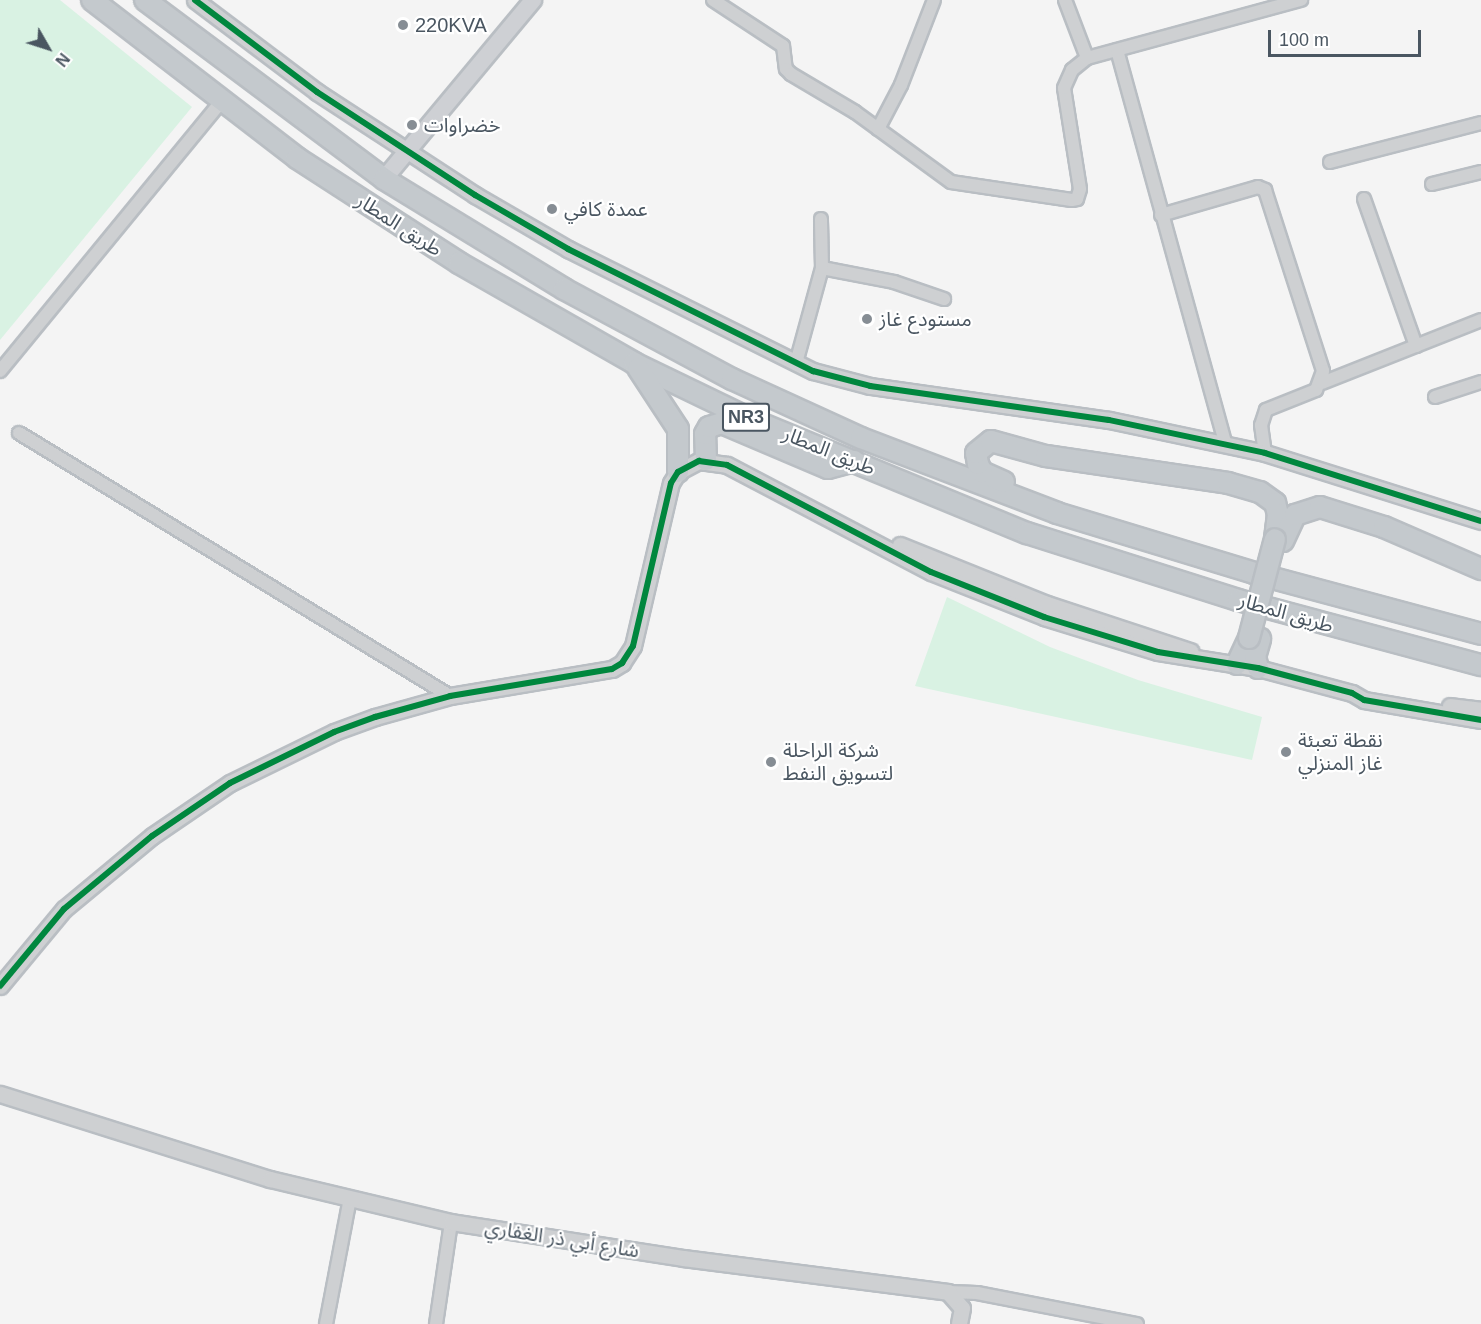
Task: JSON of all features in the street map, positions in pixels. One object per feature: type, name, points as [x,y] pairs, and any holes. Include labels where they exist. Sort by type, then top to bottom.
[{"type":"highway","name":"طريق المطار","points":[[92,0],[297,158],[449,257],[634,363],[750,419],[1027,533],[1238,600],[1481,665]]},
{"type":"highway","name":"طريق المطار","points":[[145,0],[384,179],[564,289],[732,379],[871,442],[1057,513],[1165,547],[1481,634]]},
{"type":"highway","points":[[634,363],[657,393],[678,429],[678,472]]},
{"type":"highway","points":[[706,460],[705,434],[709,427],[722,423],[828,468],[854,461]]},
{"type":"highway","points":[[1165,547],[992,477],[982,472],[976,453],[991,441],[1004,442],[1046,456],[1116,464],[1252,489],[1266,494],[1278,508],[1279,540],[1255,638],[1255,657],[1258,668]]},
{"type":"highway","points":[[1279,540],[1295,515],[1320,507],[1384,527],[1481,568]]},
{"type":"highway","points":[[1237,664],[1255,638]]},
{"type":"main road","points":[[384,179],[533,0]]},
{"type":"street","points":[[195,0],[280,66],[407,151],[568,249],[796,363],[870,386],[1109,420],[1265,453],[1481,521]]},
{"type":"street","points":[[713,0],[783,45],[786,69],[791,74],[878,129],[957,185],[1077,199],[1080,189],[1064,88],[1066,77],[1087,58],[1301,0]]},
{"type":"street","points":[[878,129],[901,85],[934,0]]},
{"type":"street","points":[[1065,0],[1087,58]]},
{"type":"street","points":[[1254,0],[1263,10]]},
{"type":"street","points":[[1117,50],[1226,445]]},
{"type":"street","points":[[0,371],[222,101]]},
{"type":"street","points":[[1330,162],[1481,123]]},
{"type":"street","points":[[1432,184],[1481,172]]},
{"type":"street","points":[[1161,215],[1258,187],[1265,190],[1323,371],[1322,383]]},
{"type":"street","points":[[1364,199],[1416,346]]},
{"type":"street","points":[[796,363],[822,268],[821,219]]},
{"type":"street","points":[[822,268],[894,282],[944,299]]},
{"type":"street","points":[[1265,453],[1261,425],[1266,410],[1304,396],[1322,383],[1481,320]]},
{"type":"street","points":[[1435,397],[1481,382]]},
{"type":"street","points":[[19,434],[450,696]]},
{"type":"street","points":[[2,980],[64,909],[152,836],[230,783],[334,732],[450,696],[612,669],[622,663],[633,646],[665,502],[678,472],[706,460],[727,465],[827,515],[1047,604],[1163,640],[1215,662],[1258,668],[1352,693],[1364,700],[1481,720]]},
{"type":"street","points":[[1352,693],[1367,691],[1481,710]]},
{"type":"street","name":"شارع أبي ذر الغفاري","points":[[0,1094],[270,1179],[452,1222],[695,1260],[948,1292],[977,1293],[1137,1324]]},
{"type":"street","points":[[326,1324],[350,1198]]},
{"type":"street","points":[[436,1324],[452,1222]]},
{"type":"street","points":[[948,1292],[962,1308],[959,1324]]},
{"type":"green space","points":[[0,0],[60,0],[192,107],[0,340]]},
{"type":"green space","points":[[947,597],[1050,647],[1138,680],[1262,717],[1252,760],[915,686]]},
{"type":"cycle path","points":[[195,0],[317,92],[475,195],[568,249],[813,371],[870,386],[1109,420],[1265,453],[1481,521]]},
{"type":"cycle path","points":[[0,986],[64,909],[152,836],[230,783],[334,732],[375,717],[450,696],[612,669],[622,663],[633,646],[671,483],[678,472],[699,461],[727,465],[931,572],[1044,617],[1158,652],[1258,668],[1352,693],[1364,700],[1481,720]]},
{"type":"place","name":"220KVA","points":[[403,25]]},
{"type":"place","name":"خضراوات","points":[[412,125]]},
{"type":"place","name":"عمدة كافي","points":[[552,209]]},
{"type":"place","name":"مستودع غاز","points":[[867,319]]},
{"type":"place","name":"نقطة تعبئة غاز المنزلي","points":[[1286,752]]},
{"type":"place","name":"شركة الراحلة لتسويق النفط","points":[[771,762]]}]
